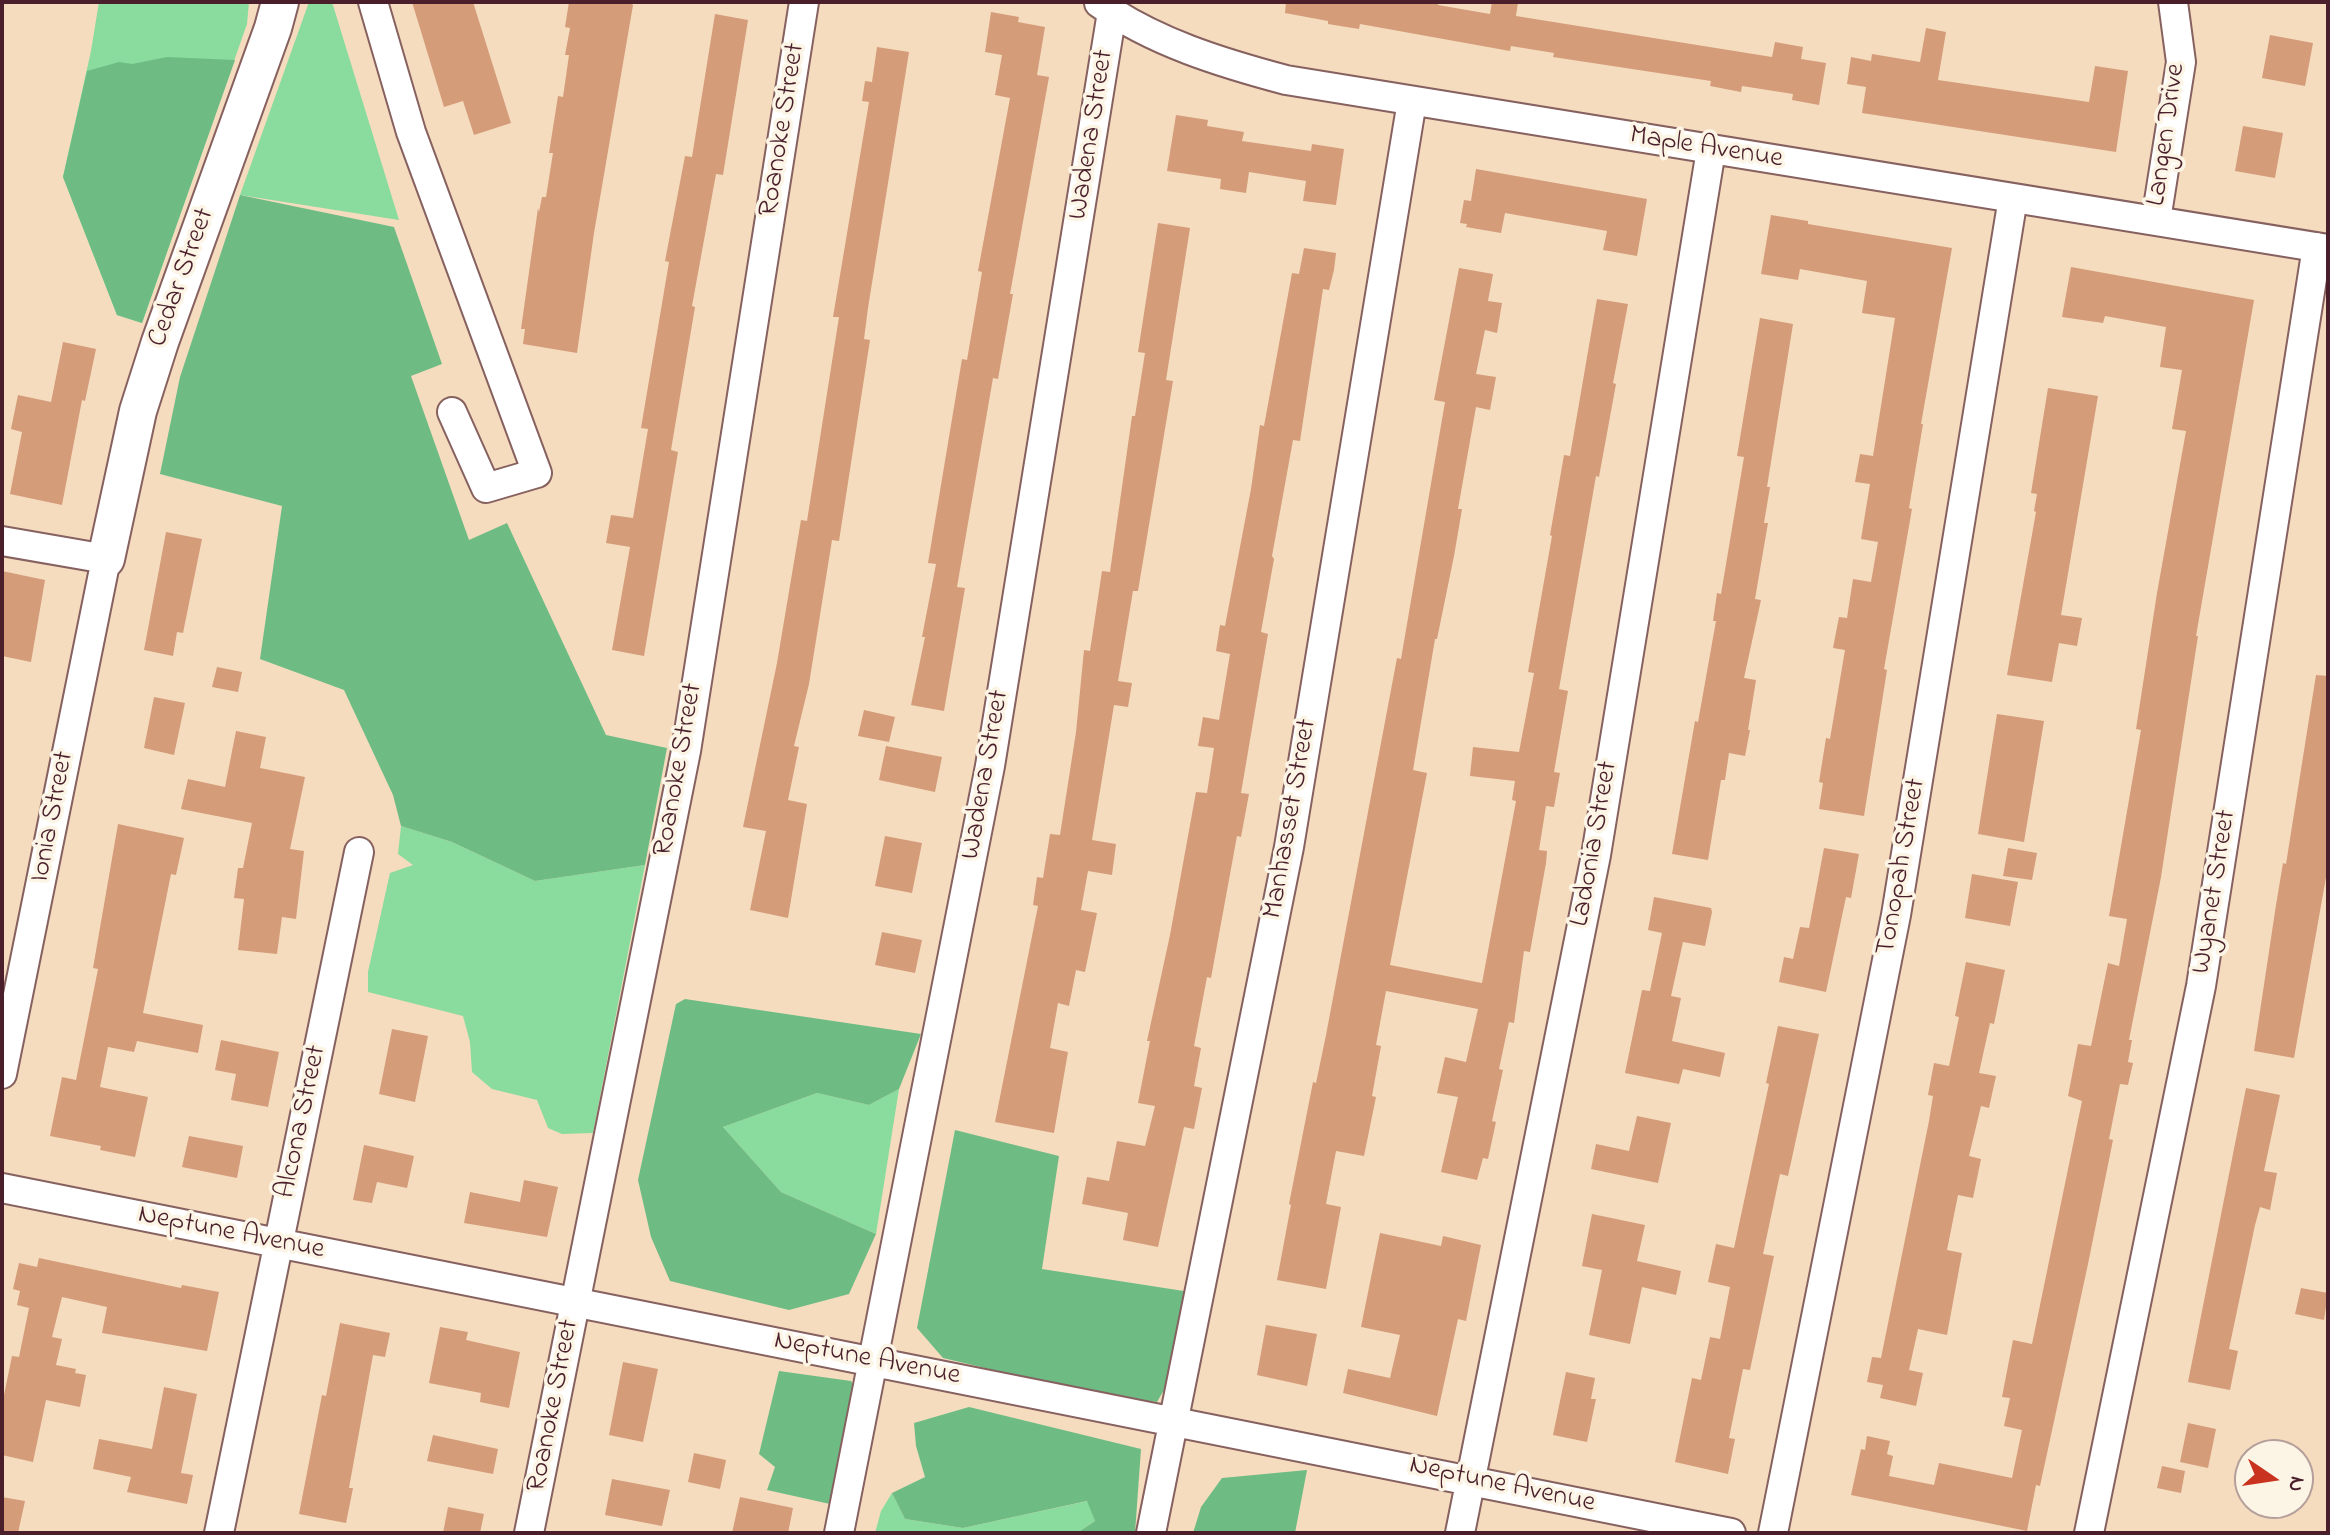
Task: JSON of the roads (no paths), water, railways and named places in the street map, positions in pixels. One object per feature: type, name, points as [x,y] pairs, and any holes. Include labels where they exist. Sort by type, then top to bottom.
[{"type":"street","name":"Cedar Street","points":[[106,559],[142,397],[280,2]]},
{"type":"street","points":[[373,2],[411,132],[537,473],[486,488],[452,412]]},
{"type":"street","name":"Roanoke Street","points":[[529,1533],[686,751],[804,2]]},
{"type":"street","name":"Langen Drive","points":[[2156,220],[2181,62],[2173,2]]},
{"type":"street","name":"Maple Avenue","points":[[1105,7],[1174,43],[1233,66],[1286,80],[2323,248]]},
{"type":"street","name":"Wadena Street","points":[[839,1533],[990,766],[1105,7]]},
{"type":"street","name":"Manhasset Street","points":[[1151,1533],[1289,847],[1412,101]]},
{"type":"street","name":"Ladonia Street","points":[[1460,1533],[1596,855],[1711,150]]},
{"type":"street","name":"Tonopah Street","points":[[1773,1533],[1896,915],[2013,198]]},
{"type":"street","name":"Wyanet Street","points":[[2089,1533],[2201,986],[2323,248]]},
{"type":"street","points":[[2,541],[106,559]]},
{"type":"street","name":"Ionia Street","points":[[2,1074],[106,559]]},
{"type":"street","name":"Alcona Street","points":[[219,1533],[359,852]]},
{"type":"street","name":"Neptune Avenue","points":[[2,1188],[873,1362],[1175,1418],[1731,1533]]}]
